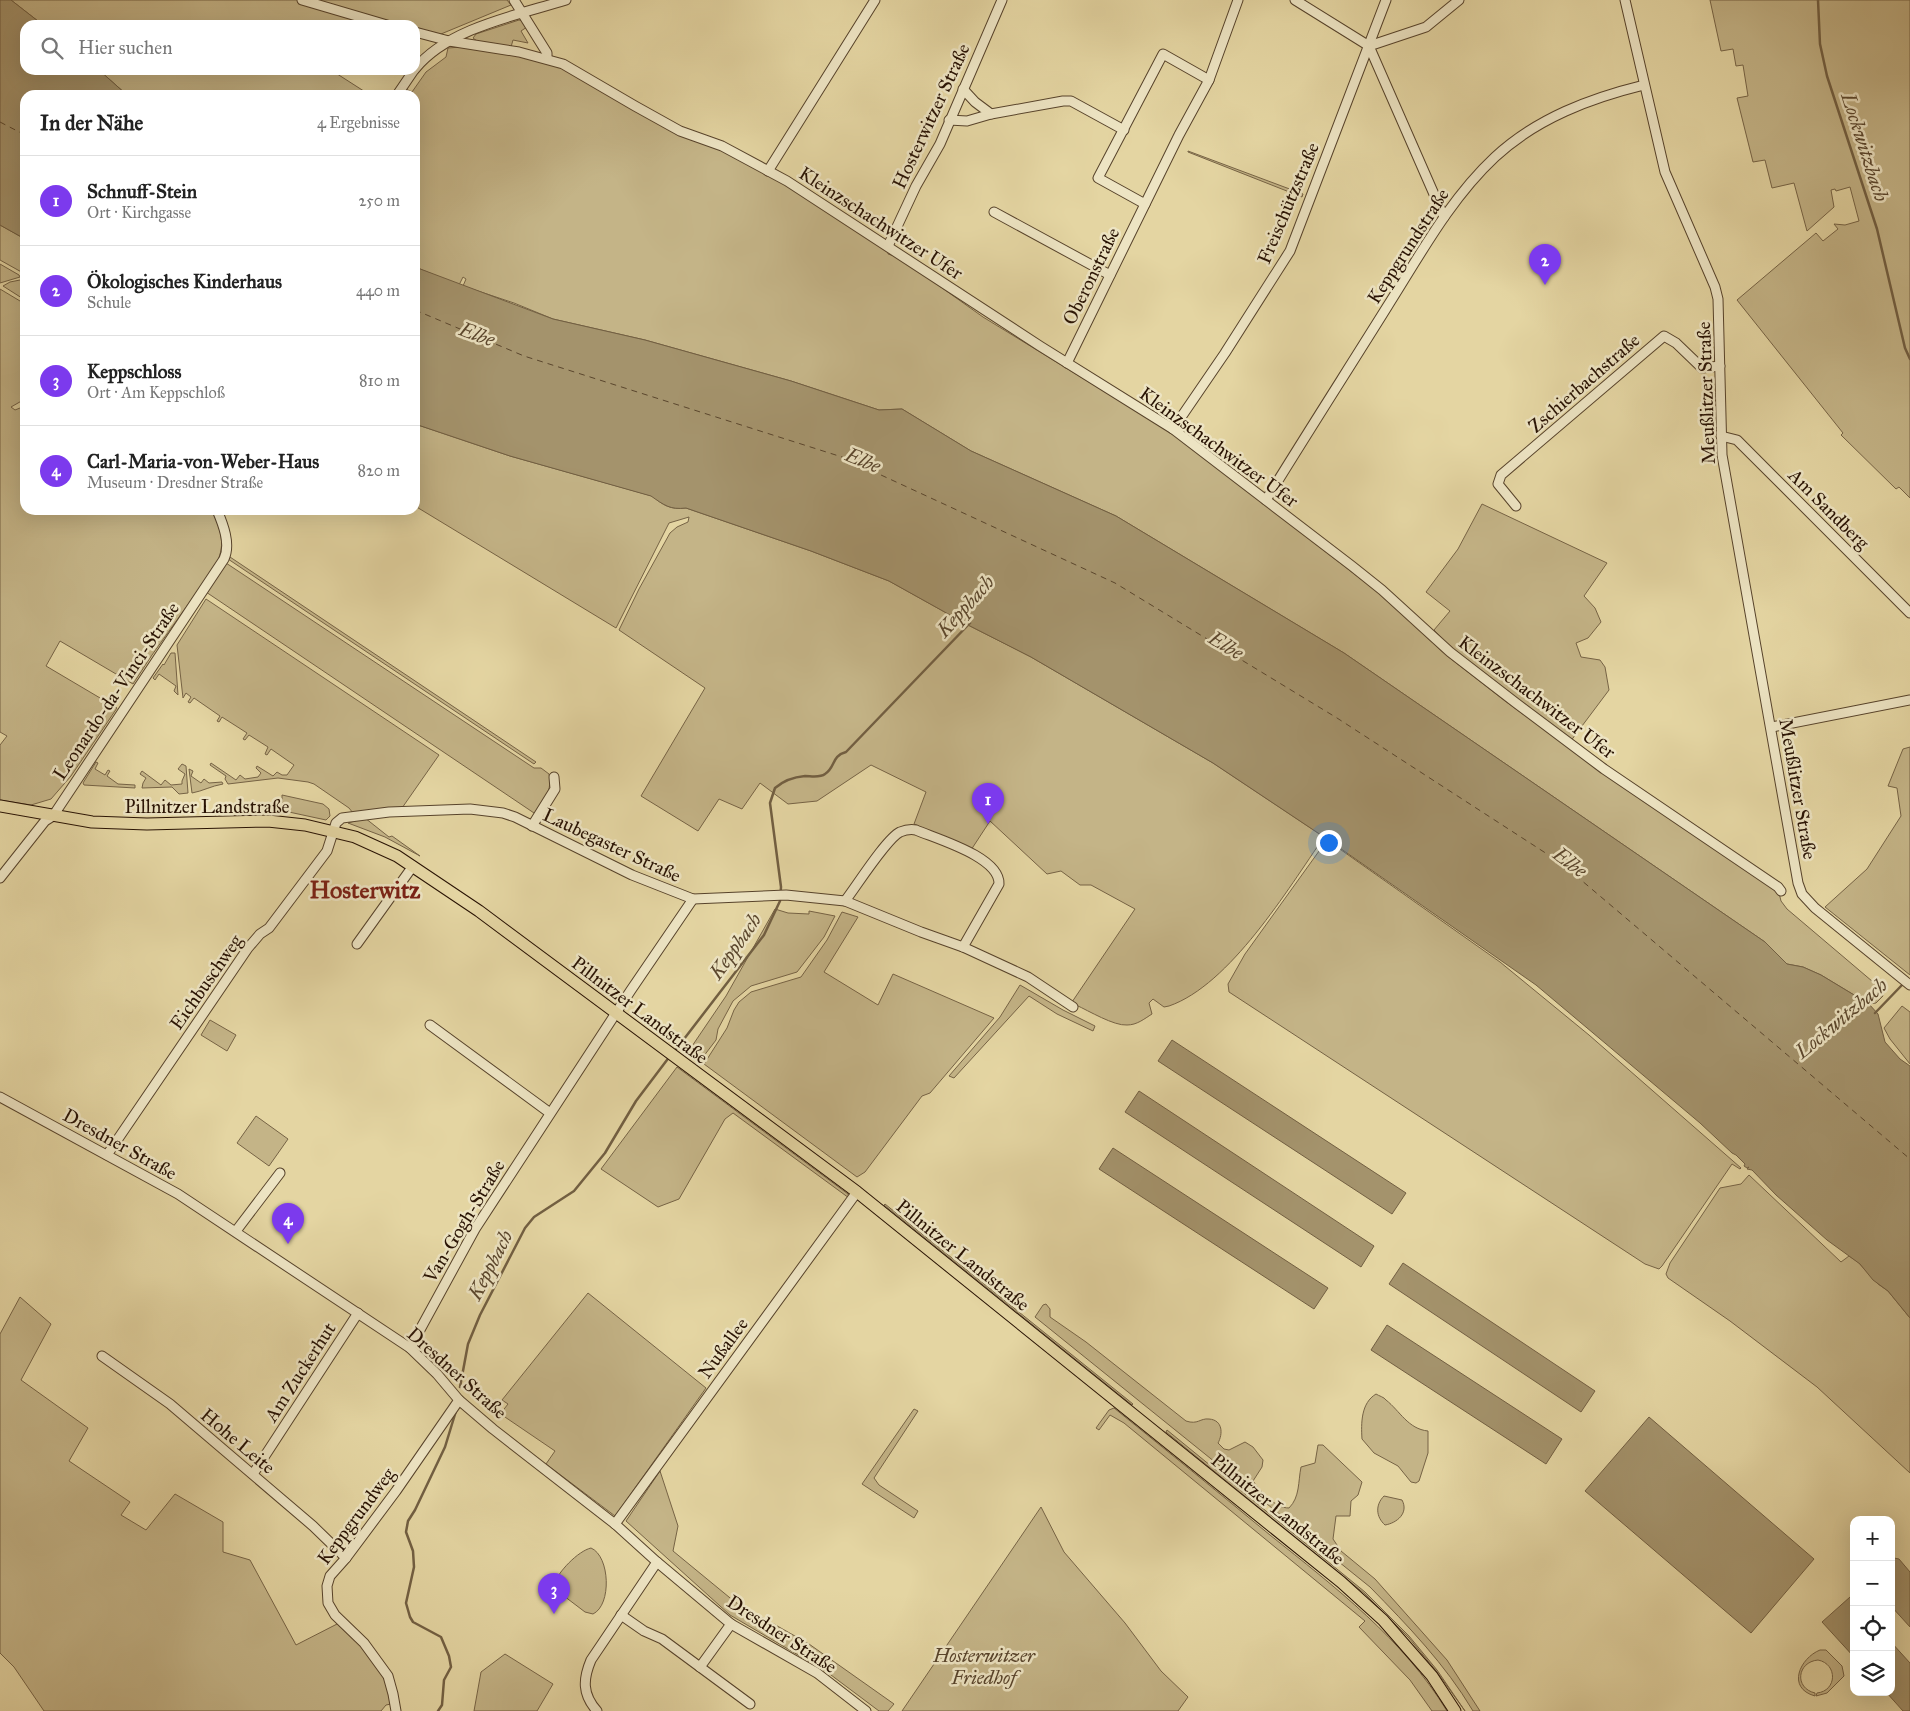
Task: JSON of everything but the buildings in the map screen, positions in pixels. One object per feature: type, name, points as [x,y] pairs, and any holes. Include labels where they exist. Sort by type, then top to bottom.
[{"type":"main road","name":"Pillnitzer Landstraße","points":[[0,806],[92,822],[147,824],[268,820],[333,831],[369,843],[397,856],[479,911],[857,1192],[1341,1582],[1389,1626],[1432,1676],[1455,1711]]},
{"type":"street","points":[[302,0],[370,20]]},
{"type":"street","points":[[514,0],[547,53],[547,58]]},
{"type":"street","points":[[420,64],[435,49],[479,27],[566,0]]},
{"type":"street","points":[[768,171],[875,0]]},
{"type":"street","name":"Hosterwitzer Straße","points":[[888,246],[916,186],[940,144],[1002,0]]},
{"type":"street","name":"Oberonstraße","points":[[1067,363],[1144,204],[1209,80],[1238,0]]},
{"type":"street","points":[[1295,0],[1369,46],[1444,217]]},
{"type":"street","name":"Freischützstraße","points":[[1173,429],[1290,251],[1386,0]]},
{"type":"street","points":[[1369,46],[1426,27],[1459,0]]},
{"type":"street","name":"Meußlitzer Straße","points":[[1625,0],[1665,172],[1715,287],[1719,314],[1722,455],[1798,883],[1802,894],[1814,908],[1910,985]]},
{"type":"street","name":"Kleinzschachwitzer Ufer","points":[[420,33],[449,41],[547,58],[563,64],[680,131],[722,146],[768,171],[888,246],[969,301],[1173,429],[1382,590],[1450,652],[1505,695],[1604,769],[1778,887],[1781,891]]},
{"type":"street","points":[[1144,204],[1098,178],[1163,54],[1209,80]]},
{"type":"street","points":[[401,90],[411,75]]},
{"type":"street","name":"Keppgrundstraße","points":[[1266,500],[1444,217],[1495,157],[1530,130],[1576,106],[1606,95],[1644,85]]},
{"type":"street","points":[[963,89],[975,102],[991,114]]},
{"type":"street","points":[[950,120],[967,121],[991,114],[1063,101],[1071,102],[1088,110],[1124,130]]},
{"type":"street","points":[[994,212],[1110,274]]},
{"type":"street","name":"Zschierbachstraße","points":[[1516,506],[1498,484],[1501,475],[1664,336],[1676,343],[1702,368],[1720,366]]},
{"type":"street","name":"Am Sandberg","points":[[1722,436],[1737,440],[1910,613]]},
{"type":"street","name":"Leonardo-da-Vinci-Straße","points":[[0,878],[45,821],[53,816],[224,559],[227,552],[226,543],[218,515]]},
{"type":"street","points":[[1772,728],[1910,700]]},
{"type":"street","points":[[532,826],[555,789],[554,777]]},
{"type":"street","name":"Laubegaster Straße","points":[[333,831],[336,823],[342,818],[389,812],[463,809],[503,813],[632,875],[693,899],[786,895],[845,901],[921,932],[964,947],[1028,976],[1074,1008]]},
{"type":"street","points":[[845,901],[874,860],[899,833],[910,829],[916,830],[982,858],[998,876],[999,884],[964,947]]},
{"type":"street","name":"Eichbuschweg","points":[[108,1155],[248,948],[260,934],[269,928],[327,851],[333,831]]},
{"type":"street","points":[[357,944],[413,866]]},
{"type":"street","name":"Van-Gogh-Straße","points":[[410,1348],[475,1229],[693,899]]},
{"type":"street","points":[[430,1025],[550,1113]]},
{"type":"street","name":"Dresdner Straße","points":[[0,1097],[178,1194],[410,1348],[437,1374],[459,1400],[615,1524],[656,1562],[731,1624],[817,1673],[866,1711]]},
{"type":"street","points":[[236,1231],[280,1173]]},
{"type":"street","name":"Nußallee","points":[[615,1524],[857,1192]]},
{"type":"street","name":"Am Zuckerhut","points":[[253,1474],[358,1313]]},
{"type":"street","name":"Hohe Leite","points":[[102,1356],[170,1404],[313,1526],[346,1558]]},
{"type":"street","name":"Keppgrundweg","points":[[396,1711],[388,1676],[364,1644],[335,1615],[328,1603],[327,1586],[330,1576],[346,1558],[396,1491],[459,1400]]},
{"type":"street","points":[[597,1711],[586,1696],[585,1675],[591,1660],[656,1562]]},
{"type":"street","points":[[621,1615],[644,1631],[662,1639],[750,1704]]},
{"type":"street","points":[[700,1667],[731,1624]]},
{"type":"green space","points":[[11,0],[507,0],[511,5],[435,38],[420,35],[420,20],[37,20]]},
{"type":"green space","points":[[1710,0],[1910,0],[1910,498],[1899,487],[1896,489],[1841,435],[1843,433],[1737,300],[1816,233],[1823,241],[1838,229],[1834,224],[1845,225],[1859,221],[1850,187],[1836,191],[1835,189],[1831,190],[1834,207],[1807,231],[1794,183],[1772,188],[1765,160],[1753,162],[1737,98],[1748,96],[1743,65],[1736,66],[1733,49],[1721,51]]},
{"type":"green space","points":[[519,20],[524,21],[527,27],[521,31],[528,43],[513,40],[511,47],[477,41],[473,38],[476,34]]},
{"type":"green space","points":[[461,47],[519,54],[551,63],[722,149],[778,179],[888,249],[888,254],[900,258],[983,317],[1172,433],[1379,593],[1446,655],[1505,701],[1604,773],[1778,889],[1781,901],[1787,909],[1879,987],[1883,996],[1876,1003],[1869,1004],[1821,975],[1803,967],[1787,964],[1765,942],[1344,653],[1116,516],[971,451],[902,409],[879,410],[791,381],[645,340],[553,319],[514,303],[463,286],[466,279],[463,277],[459,285],[420,269],[420,90],[413,90],[426,72],[446,57],[448,48]]},
{"type":"green space","points":[[105,75],[339,75],[362,90],[121,90]]},
{"type":"green space","points":[[1188,152],[1303,194],[1302,197]]},
{"type":"green space","points":[[0,225],[20,236],[20,271],[0,260]]},
{"type":"green space","points":[[0,264],[19,275],[20,277],[0,283]]},
{"type":"green space","points":[[20,280],[20,297],[3,286]]},
{"type":"green space","points":[[0,289],[20,301],[20,402],[11,407],[15,410],[20,408],[20,515],[215,515],[222,546],[214,568],[133,684],[60,641],[46,666],[117,708],[71,776],[51,799],[31,805],[0,800],[0,745],[7,736],[0,732]]},
{"type":"green space","points":[[420,426],[510,456],[652,496],[667,506],[686,508],[811,551],[889,581],[968,625],[1031,657],[1213,763],[1324,837],[1256,933],[1214,978],[1192,995],[1169,1006],[1164,1007],[1153,999],[1149,1003],[1152,1014],[1134,1024],[1122,1025],[1115,1023],[1072,1002],[1135,909],[1091,885],[1080,885],[1061,871],[1047,874],[990,821],[971,850],[914,824],[926,792],[871,765],[817,801],[788,804],[760,783],[742,809],[719,799],[698,831],[641,796],[705,688],[619,630],[670,533],[688,522],[689,517],[669,523],[616,628],[420,509]]},
{"type":"green space","points":[[1482,504],[1607,563],[1584,596],[1595,608],[1601,622],[1588,638],[1576,643],[1581,657],[1600,660],[1605,667],[1609,690],[1570,742],[1456,652],[1434,630],[1450,611],[1426,592],[1458,549]]},
{"type":"green space","points":[[230,557],[536,762],[534,764],[228,559]]},
{"type":"green space","points":[[226,563],[534,768],[541,768],[549,774],[549,790],[542,805],[534,813],[206,592]]},
{"type":"green space","points":[[206,599],[439,755],[402,808],[353,813],[349,808],[314,784],[278,778],[228,784],[225,779],[226,776],[210,765],[211,763],[236,780],[240,775],[245,779],[258,777],[261,773],[256,768],[257,766],[273,776],[277,772],[287,775],[294,765],[271,749],[267,755],[265,754],[268,747],[249,735],[245,740],[243,739],[247,733],[222,717],[219,722],[217,721],[220,716],[194,698],[190,703],[188,702],[191,697],[186,693],[183,698],[177,645]]},
{"type":"green space","points":[[171,653],[175,653],[178,695],[174,691],[176,686],[159,674],[155,680],[153,678]]},
{"type":"green space","points":[[1910,747],[1910,975],[1825,907],[1867,869],[1901,816],[1897,788],[1888,786],[1903,749]]},
{"type":"green space","points":[[96,762],[98,763],[95,769],[105,775],[108,770],[110,771],[107,776],[118,784],[135,785],[135,788],[84,785],[83,783]]},
{"type":"green space","points":[[182,764],[186,766],[188,793],[179,794],[172,787],[142,788],[146,778],[140,774],[142,771],[161,785],[165,780],[171,785],[182,784],[185,774],[178,769]]},
{"type":"green space","points":[[189,769],[193,771],[191,776],[201,783],[204,779],[209,783],[222,782],[223,784],[192,793]]},
{"type":"green space","points":[[282,795],[323,804],[329,809],[330,816],[326,820],[275,809],[275,805],[282,804]]},
{"type":"green space","points":[[365,818],[389,837],[392,836],[420,856],[385,837],[348,823]]},
{"type":"green space","points":[[1327,840],[1500,962],[1589,1035],[1741,1168],[1732,1164],[1659,1269],[1645,1264],[1229,992],[1228,984],[1245,954]]},
{"type":"green space","points":[[775,909],[788,913],[809,914],[809,911],[835,916],[824,937],[797,972],[751,986],[733,1001],[718,1029],[716,1040],[700,1061],[688,1052],[726,996]]},
{"type":"green space","points":[[842,912],[858,917],[824,972],[878,1005],[893,974],[994,1018],[930,1093],[922,1096],[865,1172],[857,1177],[704,1064],[727,1028],[739,1002],[751,992],[801,977],[827,940]]},
{"type":"green space","points":[[1020,985],[1095,1026],[1093,1031],[1057,1014],[1029,996],[954,1078],[949,1076],[1000,1017]]},
{"type":"green space","points":[[1902,1006],[1910,1012],[1910,1064],[1890,1039],[1884,1028]]},
{"type":"green space","points":[[210,1020],[236,1035],[227,1051],[201,1035]]},
{"type":"green space","points":[[677,1067],[848,1194],[849,1198],[733,1113],[725,1119],[679,1199],[658,1207],[601,1169]]},
{"type":"green space","points":[[256,1116],[288,1139],[269,1166],[237,1143]]},
{"type":"green space","points":[[1749,1175],[1841,1262],[1849,1256],[1858,1262],[1878,1284],[1888,1291],[1910,1318],[1910,1473],[1817,1387],[1730,1321],[1668,1278],[1666,1274],[1670,1263],[1720,1188],[1741,1184]]},
{"type":"green space","points":[[885,1204],[1133,1404],[884,1205]]},
{"type":"green space","points":[[588,1293],[706,1388],[615,1516],[546,1464],[555,1451],[501,1413],[508,1404],[502,1400]]},
{"type":"green space","points":[[20,1297],[51,1324],[21,1380],[88,1428],[69,1461],[130,1502],[121,1515],[146,1530],[175,1494],[223,1522],[223,1552],[250,1560],[296,1645],[339,1623],[357,1640],[379,1669],[389,1691],[391,1704],[386,1705],[381,1711],[44,1711],[14,1667],[0,1653],[0,1334]]},
{"type":"green space","points":[[1046,1304],[1050,1309],[1050,1317],[1086,1342],[1186,1421],[1196,1422],[1209,1419],[1217,1422],[1221,1428],[1221,1436],[1218,1443],[1224,1449],[1229,1450],[1245,1442],[1253,1447],[1263,1460],[1262,1467],[1253,1481],[1264,1494],[1279,1505],[1289,1508],[1293,1504],[1297,1494],[1301,1467],[1315,1463],[1318,1445],[1323,1445],[1362,1482],[1358,1495],[1351,1501],[1350,1516],[1336,1516],[1333,1539],[1341,1551],[1375,1579],[1447,1660],[1480,1711],[1473,1711],[1438,1661],[1370,1587],[1035,1317],[1043,1305]]},
{"type":"green space","points":[[1376,1394],[1385,1399],[1415,1427],[1428,1431],[1428,1453],[1419,1481],[1416,1483],[1411,1482],[1398,1466],[1374,1453],[1362,1439],[1363,1414],[1367,1403]]},
{"type":"green space","points":[[1114,1408],[1319,1574],[1366,1615],[1410,1660],[1447,1711],[1432,1711],[1410,1680],[1359,1627],[1365,1621],[1124,1423],[1110,1415],[1099,1430],[1096,1428],[1109,1410]]},
{"type":"green space","points":[[914,1409],[918,1411],[874,1478],[879,1485],[918,1511],[914,1518],[862,1484]]},
{"type":"green space","points":[[1167,1430],[1365,1592],[1409,1636],[1437,1670],[1465,1711],[1437,1672],[1409,1638],[1365,1594],[1166,1432]]},
{"type":"green space","points":[[660,1471],[678,1526],[673,1551],[735,1602],[809,1644],[894,1704],[888,1711],[879,1711],[827,1672],[730,1615],[626,1521]]},
{"type":"green space","points":[[1384,1496],[1402,1500],[1404,1505],[1401,1517],[1385,1525],[1378,1515],[1379,1503]]},
{"type":"green space","name":"Hosterwitzer Friedhof","points":[[1041,1507],[1064,1552],[1125,1623],[1161,1671],[1188,1697],[1178,1711],[902,1711]]},
{"type":"green space","points":[[591,1548],[602,1560],[606,1581],[603,1601],[599,1609],[593,1614],[585,1612],[556,1590],[554,1584],[569,1563],[580,1553]]},
{"type":"green space","points":[[1820,1650],[1826,1650],[1842,1666],[1844,1676],[1827,1693],[1816,1696],[1817,1693],[1828,1688],[1831,1683],[1832,1672],[1825,1662],[1818,1660],[1806,1665],[1802,1670],[1801,1681],[1808,1690],[1815,1693],[1815,1696],[1806,1692],[1801,1687],[1799,1673],[1807,1659]]},
{"type":"green space","points":[[505,1654],[553,1684],[537,1711],[474,1711],[481,1672]]},
{"type":"water","points":[[0,0],[11,0],[37,20],[20,20],[20,75],[105,75],[121,90],[20,90],[20,236],[0,225]]},
{"type":"water","name":"Elbe","points":[[420,269],[553,319],[645,340],[791,381],[879,410],[902,409],[971,451],[1116,516],[1344,653],[1765,942],[1787,964],[1803,967],[1821,975],[1869,1004],[1878,1014],[1885,1042],[1900,1059],[1910,1066],[1910,1318],[1888,1291],[1873,1280],[1860,1264],[1827,1240],[1776,1195],[1752,1170],[1747,1169],[1749,1167],[1744,1166],[1745,1164],[1736,1155],[1700,1123],[1536,985],[1324,837],[1213,763],[1031,657],[968,625],[889,581],[811,551],[686,508],[667,506],[651,496],[510,456],[420,426]]},
{"type":"water","points":[[1172,1040],[1406,1193],[1392,1214],[1158,1061]]},
{"type":"water","points":[[1139,1091],[1374,1246],[1361,1267],[1125,1112]]},
{"type":"water","points":[[1113,1148],[1328,1288],[1314,1309],[1099,1169]]},
{"type":"water","points":[[1403,1263],[1595,1391],[1581,1412],[1389,1284]]},
{"type":"water","points":[[1387,1325],[1562,1439],[1546,1464],[1371,1350]]},
{"type":"water","points":[[1649,1417],[1814,1559],[1751,1633],[1585,1491]]},
{"type":"water","points":[[1895,1558],[1899,1559],[1910,1572],[1910,1627],[1895,1610]]},
{"type":"water","points":[[1850,1597],[1850,1653],[1822,1622]]},
{"type":"water","points":[[1895,1646],[1910,1663],[1910,1711],[1903,1711],[1890,1696],[1895,1696]]},
{"type":"waterway","name":"Lockwitzbach","points":[[1818,0],[1820,44],[1827,76],[1877,229],[1905,348],[1910,359]]},
{"type":"waterway","name":"Keppbach","points":[[674,1052],[764,935],[780,901],[781,887],[770,803],[775,788],[793,778],[825,774],[838,756],[846,752],[970,623]]},
{"type":"waterway","name":"Lockwitzbach","points":[[1875,1013],[1902,985]]},
{"type":"waterway","name":"Keppbach","points":[[460,1387],[468,1344],[480,1315],[525,1228],[534,1217],[574,1191],[605,1153],[636,1101],[670,1056]]},
{"type":"waterway","name":"Keppbach","points":[[438,1711],[442,1705],[444,1680],[451,1667],[449,1656],[441,1637],[413,1622],[410,1617],[406,1603],[414,1567],[413,1551],[406,1532],[408,1521],[445,1447],[456,1411]]},
{"type":"ferry route","points":[[0,122],[20,132]]},
{"type":"ferry route","points":[[420,312],[524,356],[842,457],[1115,583],[1337,718],[1561,863],[1910,1159]]},
{"type":"place","name":"Ökologisches Kinderhaus","points":[[1545,285]]},
{"type":"place","name":"Schnuff-Stein","points":[[988,824]]},
{"type":"place","name":"Carl-Maria-von-Weber-Haus","points":[[288,1244]]},
{"type":"place","name":"Keppschloss","points":[[554,1614]]},
{"type":"district","name":"Hosterwitz","points":[[365,890]]}]
